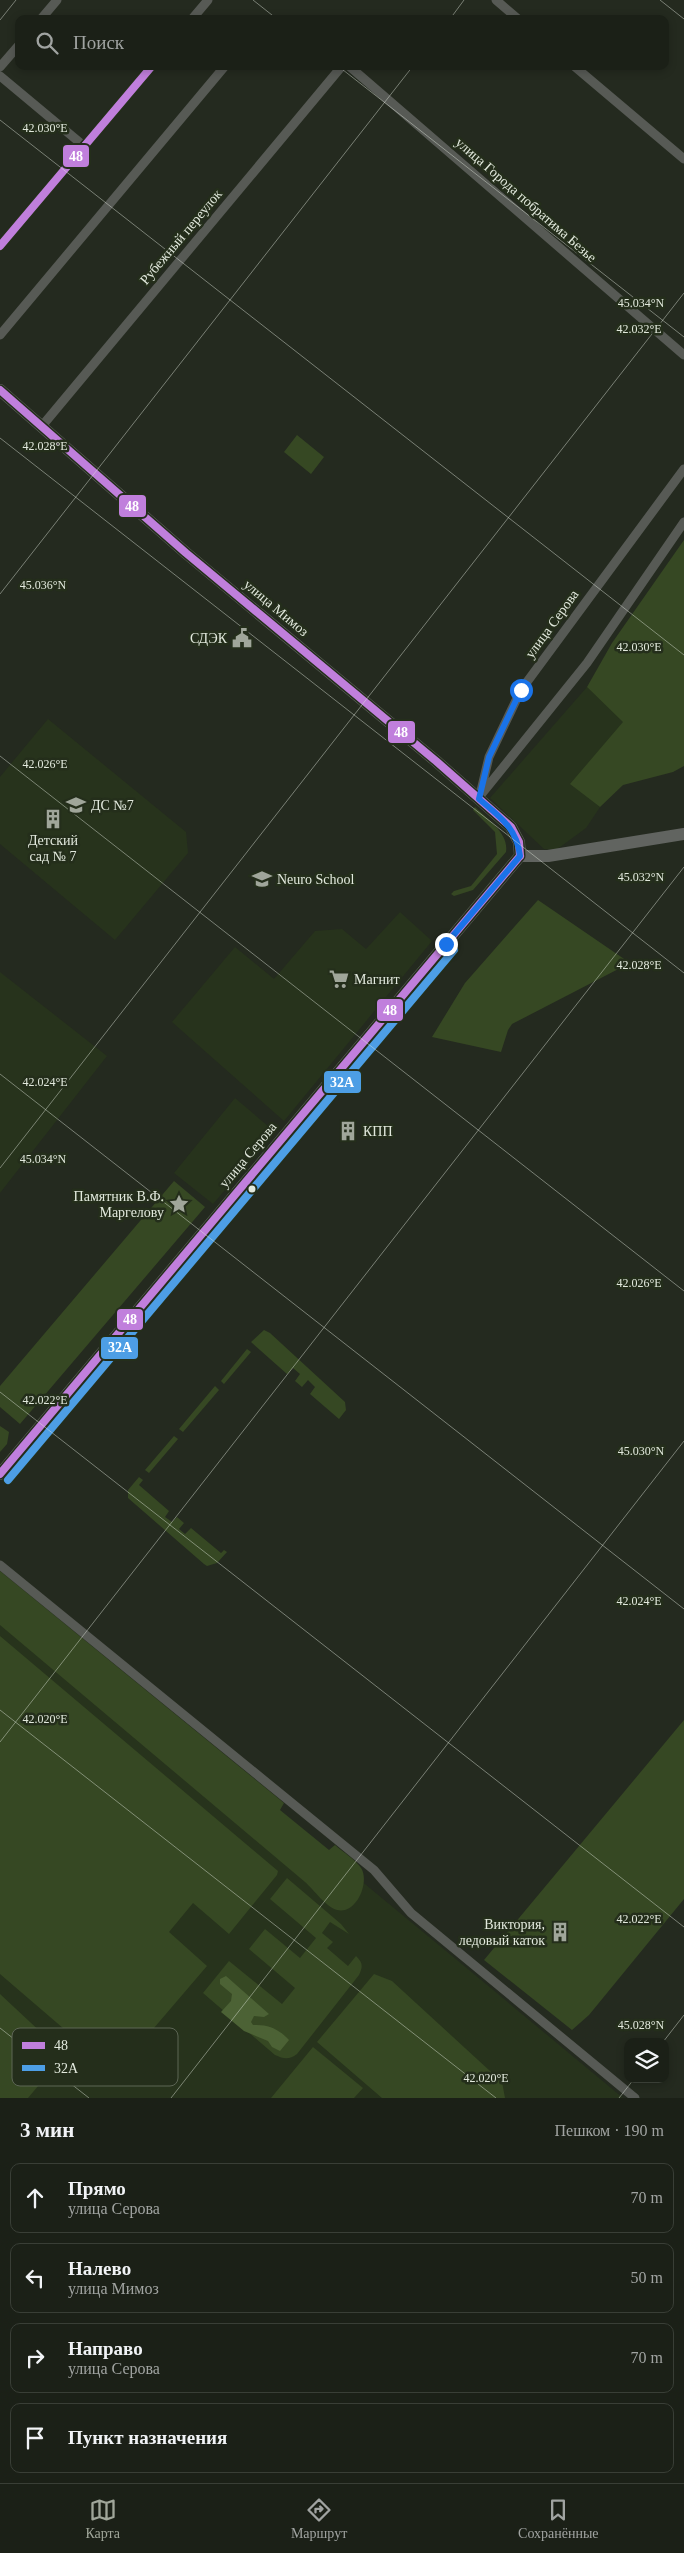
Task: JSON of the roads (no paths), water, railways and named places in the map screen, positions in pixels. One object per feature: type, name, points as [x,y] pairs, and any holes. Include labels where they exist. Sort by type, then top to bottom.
[{"type":"street","points":[[44,15],[57,0]]},
{"type":"street","points":[[195,15],[208,0]]},
{"type":"street","points":[[496,0],[513,15]]},
{"type":"street","points":[[0,67],[15,50]]},
{"type":"street","points":[[0,246],[149,70]]},
{"type":"street","points":[[0,335],[222,70]]},
{"type":"street","name":"Рубежный переулок","points":[[42,426],[339,70]]},
{"type":"street","name":"улица Города побратима Безье","points":[[354,70],[684,355]]},
{"type":"street","points":[[579,70],[684,159]]},
{"type":"street","points":[[0,76],[84,146]]},
{"type":"street","name":"улица Мимоз","points":[[0,390],[216,578],[511,827],[519,842],[520,856]]},
{"type":"street","name":"улица Серова","points":[[479,799],[489,757],[521,690],[684,469]]},
{"type":"street","points":[[479,799],[587,663],[684,522]]},
{"type":"street","points":[[520,856],[548,856],[684,834]]},
{"type":"street","name":"улица Серова","points":[[0,1474],[520,856]]},
{"type":"street","points":[[0,1565],[374,1870],[411,1913],[635,2098]]},
{"type":"place","name":"СДЭК","points":[[242,638]]},
{"type":"place","name":"ДС №7","points":[[76,805]]},
{"type":"place","name":"Детский сад № 7","points":[[53,819]]},
{"type":"place","name":"Neuro School","points":[[262,879]]},
{"type":"place","name":"Магнит","points":[[339,979]]},
{"type":"place","name":"КПП","points":[[348,1131]]},
{"type":"place","name":"Памятник В.Ф. Маргелову","points":[[179,1204]]},
{"type":"place","name":"Виктория, ледовый каток","points":[[560,1932]]}]
